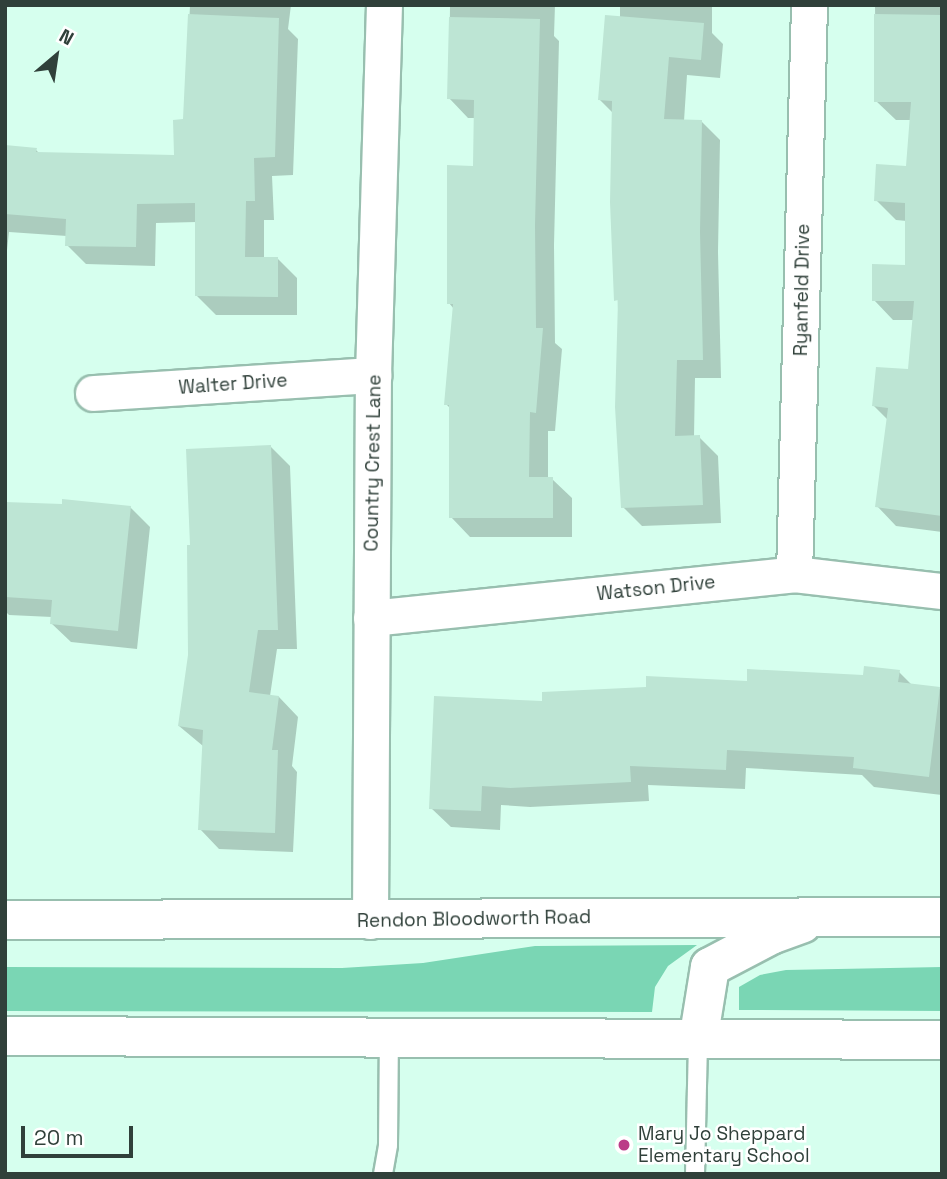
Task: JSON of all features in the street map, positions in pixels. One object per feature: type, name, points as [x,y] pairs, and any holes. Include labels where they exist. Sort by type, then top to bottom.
[{"type":"main road","points":[[698,1041],[710,967],[771,935],[824,916]]},
{"type":"main road","name":"Rendon Bloodworth Road","points":[[5,920],[370,921],[942,917]]},
{"type":"main road","points":[[5,1036],[942,1040]]},
{"type":"street","name":"Country Crest Lane","points":[[370,921],[373,375],[384,5]]},
{"type":"street","name":"Ryanfeld Drive","points":[[794,574],[809,5]]},
{"type":"street","name":"Walter Drive","points":[[93,393],[373,375]]},
{"type":"street","name":"Watson Drive","points":[[371,618],[794,574],[942,591]]},
{"type":"lane","points":[[383,1174],[388,1145],[389,1039]]},
{"type":"lane","points":[[695,1174],[698,1041]]},
{"type":"green space","points":[[697,945],[668,966],[655,987],[652,1012],[5,1011],[5,967],[342,968],[423,963],[535,946]]},
{"type":"green space","points":[[942,967],[942,1011],[739,1010],[739,987],[760,975],[786,970]]},
{"type":"building","points":[[188,14],[279,18],[275,157],[254,158],[255,201],[246,201],[245,257],[278,257],[278,297],[195,296],[195,203],[137,204],[136,247],[65,246],[66,219],[5,214],[5,145],[37,148],[36,152],[174,155],[173,120],[183,119]]},
{"type":"building","points":[[874,14],[942,15],[942,516],[875,507],[888,408],[872,406],[876,367],[908,369],[914,301],[872,301],[872,264],[905,265],[905,203],[874,201],[876,164],[906,166],[911,102],[874,102]]},
{"type":"building","points":[[605,15],[704,23],[701,60],[669,57],[664,119],[702,120],[700,232],[703,360],[677,360],[675,436],[700,435],[703,505],[621,508],[615,407],[618,300],[614,301],[610,202],[612,101],[598,100]]},
{"type":"building","points":[[449,17],[540,19],[535,225],[536,328],[543,328],[536,413],[530,412],[529,477],[553,477],[553,518],[449,518],[449,405],[444,405],[453,304],[447,304],[447,165],[473,166],[474,100],[447,99]]},
{"type":"building","points":[[271,445],[278,630],[258,630],[249,692],[279,696],[272,750],[278,750],[275,833],[198,830],[203,730],[178,726],[188,655],[187,545],[190,545],[186,449]]},
{"type":"building","points":[[62,499],[131,506],[118,631],[50,624],[52,600],[5,597],[5,502],[62,504]]},
{"type":"building","points":[[864,666],[900,670],[898,682],[940,687],[929,777],[853,768],[854,757],[727,750],[726,770],[630,766],[631,782],[510,788],[482,786],[481,811],[429,809],[434,696],[542,701],[542,692],[646,687],[646,676],[747,681],[747,669],[863,675]]},
{"type":"place","name":"Mary Jo Sheppard Elementary School","points":[[624,1145]]}]
